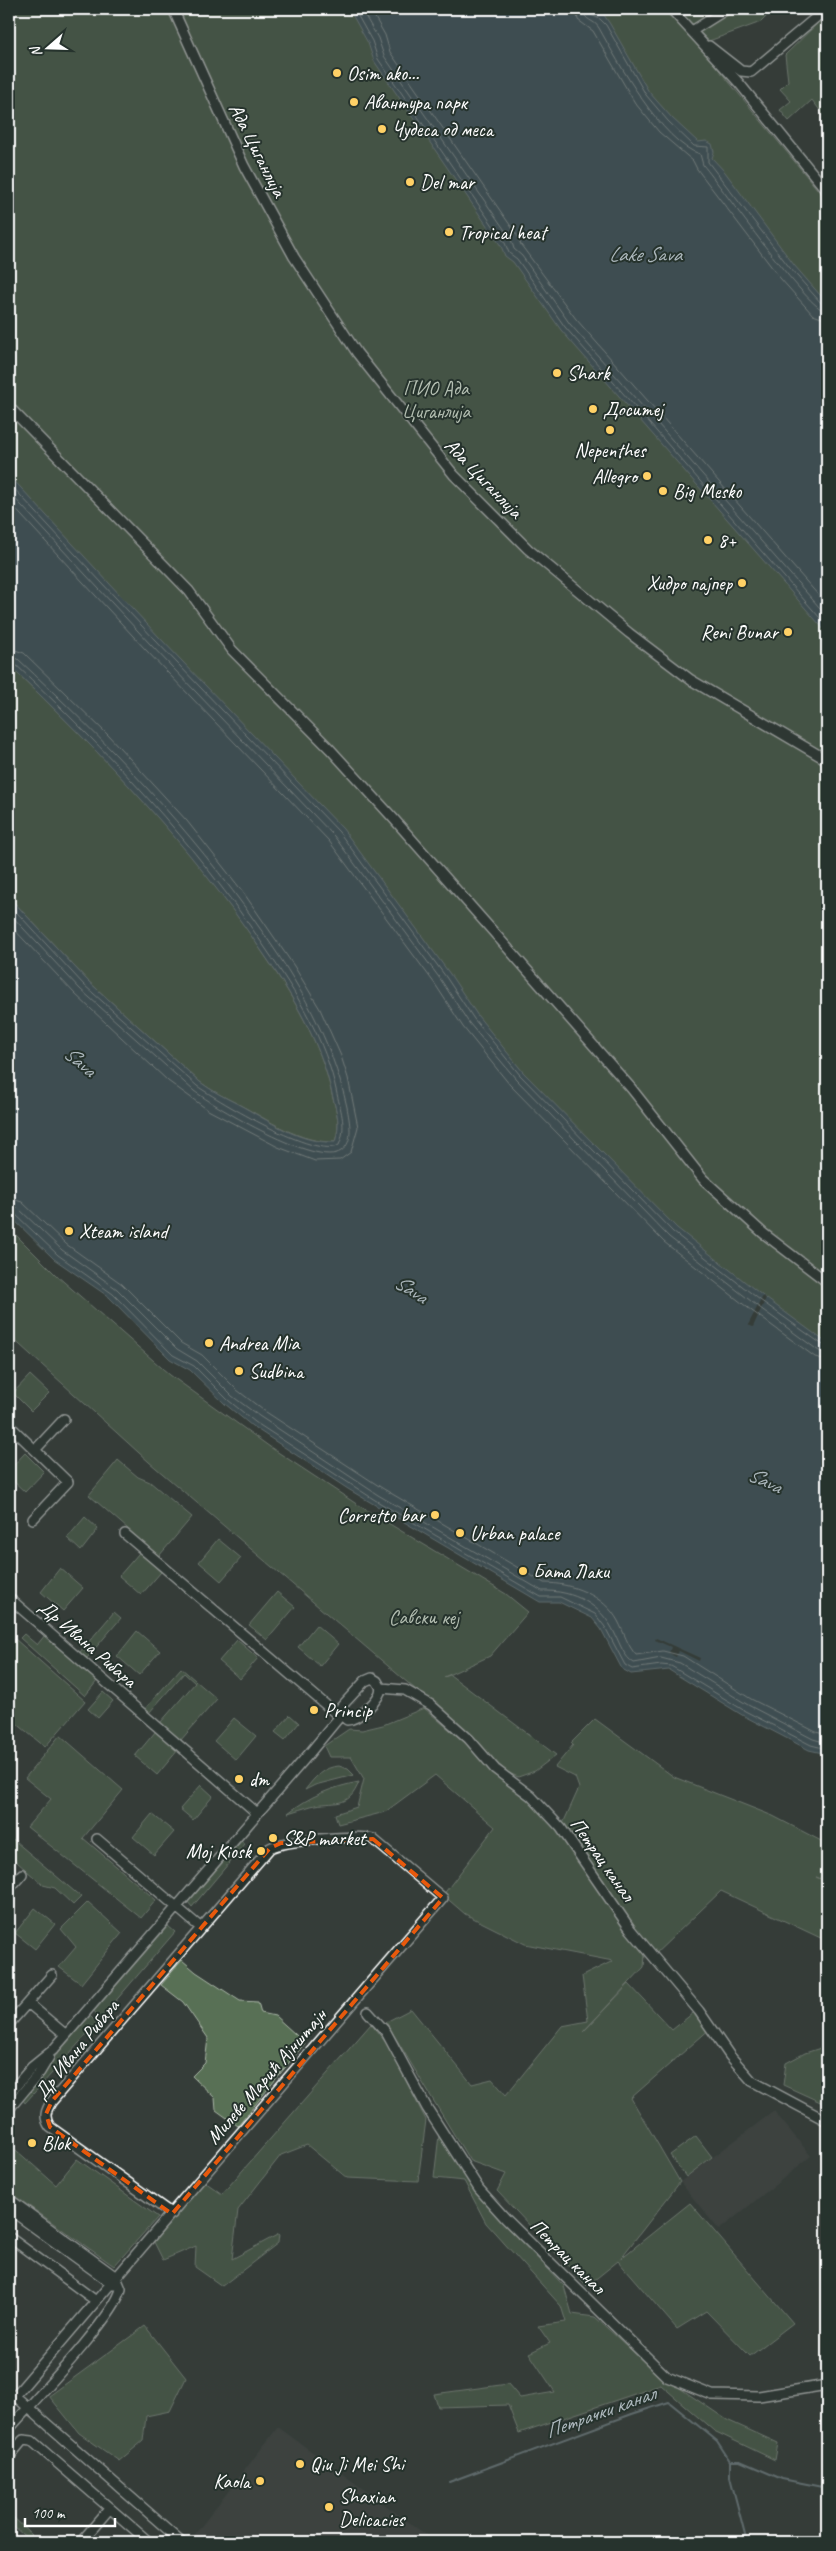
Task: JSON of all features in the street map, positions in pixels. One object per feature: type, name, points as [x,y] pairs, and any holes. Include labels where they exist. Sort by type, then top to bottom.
[{"type":"street","name":"Ада Циганлија","points":[[173,9],[244,166],[299,265],[357,353],[454,475],[528,548],[628,633],[691,680],[827,760]]},
{"type":"street","points":[[671,9],[764,112],[827,191]]},
{"type":"street","points":[[692,31],[727,9]]},
{"type":"street","points":[[706,47],[711,47],[722,54],[742,71],[752,72],[826,9]]},
{"type":"street","points":[[9,407],[154,554],[189,592],[232,650],[330,749],[386,811],[631,1088],[703,1179],[763,1233],[827,1282]]},
{"type":"street","points":[[35,1450],[64,1419]]},
{"type":"street","points":[[9,1425],[68,1482],[33,1519]]},
{"type":"street","points":[[125,1534],[346,1720],[354,1719],[377,1698],[381,1688]]},
{"type":"street","name":"Др Ивана Рибара","points":[[9,1598],[257,1813]]},
{"type":"street","name":"Др Ивана Рибара","points":[[9,2094],[32,2067],[53,2050],[257,1813],[340,1716],[341,1707],[365,1681],[375,1679],[381,1688]]},
{"type":"street","name":"Петрац канал","points":[[381,1688],[405,1690],[431,1705],[469,1739],[495,1769],[516,1784],[561,1828],[631,1930],[700,2011],[730,2056],[752,2081],[827,2121]]},
{"type":"street","name":"Др Ивана Рибара","points":[[172,2214],[50,2127],[46,2114],[52,2101],[270,1848],[281,1843],[369,1838],[378,1842],[443,1898]]},
{"type":"street","points":[[97,1839],[201,1928]]},
{"type":"street","points":[[9,1889],[22,1874]]},
{"type":"street","name":"Милеве Марић Ајнштајн","points":[[12,2399],[96,2301],[116,2282],[443,1898]]},
{"type":"street","points":[[9,2024],[52,1975]]},
{"type":"street","points":[[28,2003],[66,2035]]},
{"type":"street","name":"Петрац канал","points":[[368,2012],[386,2032],[427,2108],[479,2189],[506,2219],[667,2377],[712,2394],[759,2396],[827,2385]]},
{"type":"street","name":"Др Ивана Рибара","points":[[10,2106],[40,2072],[53,2050]]},
{"type":"street","points":[[9,2199],[116,2282]]},
{"type":"street","points":[[9,2210],[116,2282]]},
{"type":"street","points":[[9,2237],[96,2301]]},
{"type":"street","name":"Милеве Марић Ајнштајн","points":[[9,2429],[106,2316],[119,2296],[116,2282]]},
{"type":"street","points":[[12,2399],[28,2407],[182,2542]]},
{"type":"street","points":[[9,2457],[23,2440],[30,2439],[149,2542]]},
{"type":"street","points":[[81,2542],[110,2508]]},
{"type":"highlighted area","points":[[373,1839],[443,1898],[172,2214],[50,2127],[46,2114],[52,2101],[270,1848],[281,1843]]},
{"type":"shaded area","points":[[774,2111],[811,2156],[719,2230],[680,2182]]},
{"type":"shaded area","points":[[278,2427],[436,2542],[189,2542]]},
{"type":"green space","name":"ПИО Ада Циганлија","points":[[9,9],[664,9],[715,65],[827,201],[827,1396],[679,1286],[9,513]]},
{"type":"green space","points":[[677,9],[774,9],[761,22],[709,41]]},
{"type":"green space","points":[[827,14],[827,142],[821,135],[822,113],[812,100],[789,121],[780,110],[791,101],[780,89],[788,81],[785,55]]},
{"type":"green space","points":[[9,665],[110,766],[174,836],[234,911],[261,950],[294,1001],[313,1037],[327,1075],[338,1118],[335,1142],[309,1139],[297,1135],[218,1094],[200,1082],[88,981],[9,897]]},
{"type":"green space","name":"Савски кеј","points":[[9,1228],[56,1275],[170,1375],[270,1447],[358,1505],[506,1594],[528,1612],[490,1656],[444,1677],[450,1675],[556,1755],[535,1771],[518,1777],[507,1772],[422,1695],[149,1462],[9,1335]]},
{"type":"green space","points":[[30,1375],[49,1393],[31,1411],[13,1393]]},
{"type":"green space","points":[[25,1453],[44,1472],[25,1492],[9,1477],[9,1470]]},
{"type":"green space","points":[[118,1460],[138,1477],[150,1482],[192,1517],[159,1556],[89,1495]]},
{"type":"green space","points":[[85,1517],[98,1529],[81,1551],[67,1538]]},
{"type":"green space","points":[[218,1539],[241,1558],[221,1581],[199,1562]]},
{"type":"green space","points":[[139,1553],[161,1572],[141,1595],[119,1576]]},
{"type":"green space","points":[[60,1568],[83,1588],[63,1611],[41,1592]]},
{"type":"green space","points":[[277,1592],[295,1607],[267,1640],[249,1625]]},
{"type":"green space","points":[[114,1612],[121,1618],[87,1658],[80,1652]]},
{"type":"green space","points":[[316,1625],[338,1644],[320,1666],[298,1647]]},
{"type":"green space","points":[[137,1631],[160,1651],[139,1675],[117,1656]]},
{"type":"green space","points":[[24,1634],[37,1645],[45,1635],[97,1681],[85,1696],[20,1638]]},
{"type":"green space","points":[[15,1639],[85,1701],[45,1747],[9,1717],[9,1646]]},
{"type":"green space","points":[[237,1640],[258,1658],[240,1679],[219,1661]]},
{"type":"green space","points":[[181,1668],[217,1699],[180,1741],[160,1723],[195,1683],[184,1673],[148,1714],[144,1710]]},
{"type":"green space","points":[[103,1692],[113,1701],[98,1718],[88,1709]]},
{"type":"green space","points":[[424,1708],[549,1814],[645,1955],[644,1967],[583,2032],[629,1984],[672,2030],[698,2009],[711,2028],[631,2098],[680,2182],[620,2259],[690,2203],[793,2323],[750,2356],[706,2311],[677,2329],[618,2261],[587,2286],[497,2191],[506,2174],[470,2161],[386,2022],[411,2009],[472,2084],[492,2079],[506,2095],[562,2026],[588,2021],[582,1976],[613,1961],[525,1944],[465,1914],[443,1895],[495,1827],[435,1775],[385,1812],[338,1824],[335,1814],[357,1807],[364,1779],[351,1757],[329,1757],[324,1746],[349,1729],[362,1730],[383,1725]]},
{"type":"green space","points":[[290,1715],[299,1723],[285,1740],[275,1732]]},
{"type":"green space","points":[[234,1718],[256,1736],[236,1760],[214,1741]]},
{"type":"green space","points":[[595,1719],[674,1777],[773,1816],[827,1844],[827,1881],[816,1877],[827,1882],[827,1941],[721,1891],[652,1957],[561,1828],[579,1788],[575,1777],[555,1767],[573,1745],[571,1743]]},
{"type":"green space","points":[[156,1731],[178,1750],[157,1775],[135,1756]]},
{"type":"green space","points":[[60,1735],[123,1790],[83,1838],[156,1900],[141,1918],[27,1827],[51,1799],[25,1778]]},
{"type":"green space","points":[[339,1766],[348,1769],[354,1775],[315,1785],[305,1790],[316,1777],[328,1768]]},
{"type":"green space","points":[[359,1782],[355,1791],[345,1800],[311,1806],[288,1813],[322,1793]]},
{"type":"green space","points":[[201,1785],[213,1796],[193,1820],[180,1809]]},
{"type":"green space","points":[[152,1814],[174,1832],[154,1855],[133,1837]]},
{"type":"green space","points":[[9,1836],[81,1897],[73,1905],[55,1888],[43,1885],[9,1855]]},
{"type":"green space","points":[[241,1841],[245,1844],[192,1907],[188,1902]]},
{"type":"green space","points":[[88,1902],[122,1933],[81,1984],[59,1967],[76,1947],[61,1929]]},
{"type":"green space","points":[[35,1908],[55,1924],[35,1949],[15,1933]]},
{"type":"green space","points":[[168,1926],[175,1932],[100,2019],[94,2011]]},
{"type":"green space","points":[[182,1960],[196,1972],[240,2001],[258,2002],[261,2013],[275,2016],[305,2043],[238,2126],[216,2110],[215,2098],[192,2076],[205,2063],[208,2038],[183,2002],[161,1985]]},
{"type":"green space","points":[[90,2016],[97,2023],[25,2103],[21,2096]]},
{"type":"green space","points":[[371,2024],[387,2044],[426,2120],[418,2181],[347,2178],[307,2145],[281,2155],[238,2210],[232,2259],[279,2234],[278,2243],[222,2286],[195,2267],[196,2246],[163,2260],[154,2242],[205,2182],[222,2194]]},
{"type":"green space","points":[[827,2046],[827,2105],[783,2085],[786,2063],[805,2053]]},
{"type":"green space","points":[[439,2135],[491,2209],[564,2286],[572,2314],[595,2317],[653,2370],[727,2420],[778,2443],[775,2460],[714,2431],[661,2385],[519,2433],[508,2405],[438,2407],[434,2394],[508,2384],[520,2398],[555,2392],[529,2353],[550,2343],[538,2326],[566,2322],[561,2306],[486,2223],[464,2181],[434,2178]]},
{"type":"green space","points":[[696,2136],[712,2157],[686,2177],[670,2155]]},
{"type":"green space","points":[[9,2144],[56,2185],[77,2159],[158,2217],[114,2266],[9,2192]]},
{"type":"green space","points":[[145,2326],[186,2378],[170,2411],[146,2416],[143,2441],[119,2461],[79,2433],[49,2396]]},
{"type":"green space","points":[[12,2516],[32,2535],[28,2539],[9,2523]]},
{"type":"water","name":"Lake Sava","points":[[349,9],[593,9],[604,15],[649,92],[672,118],[698,142],[706,141],[712,144],[714,152],[712,158],[725,172],[794,265],[827,303],[827,633],[561,330],[513,262],[505,256],[501,246],[374,61],[368,43]]},
{"type":"water","name":"Sava","points":[[9,475],[159,637],[343,829],[450,974],[478,1016],[523,1072],[677,1228],[763,1296],[827,1343],[827,1754],[809,1750],[742,1715],[669,1670],[631,1674],[622,1669],[601,1629],[592,1618],[559,1602],[540,1602],[348,1489],[252,1426],[225,1404],[190,1370],[170,1359],[109,1297],[54,1259],[9,1215],[9,897],[88,981],[200,1082],[272,1124],[309,1139],[335,1142],[338,1124],[337,1113],[321,1056],[305,1020],[274,969],[235,914],[176,838],[144,802],[78,732],[9,665]]},
{"type":"pier","points":[[763,1296],[766,1298],[753,1327],[748,1325]]},
{"type":"pier","points":[[656,1638],[700,1658],[699,1661],[679,1651],[676,1657],[669,1653],[671,1647],[655,1640]]},
{"type":"waterway","name":"Петрачки канал","points":[[449,2482],[669,2402],[717,2441],[730,2461]]},
{"type":"waterway","name":"Петрачки канал","points":[[730,2461],[740,2461],[782,2479],[827,2488]]},
{"type":"waterway","points":[[730,2461],[730,2477],[747,2542]]},
{"type":"place","name":"Osim ako...","points":[[337,73]]},
{"type":"place","name":"Авантура парк","points":[[354,102]]},
{"type":"place","name":"Чудеса од меса","points":[[382,129]]},
{"type":"place","name":"Del mar","points":[[410,182]]},
{"type":"place","name":"Tropical heat","points":[[449,232]]},
{"type":"place","name":"Shark","points":[[557,373]]},
{"type":"place","name":"Доситеј","points":[[593,409]]},
{"type":"place","name":"Nepenthes","points":[[610,430]]},
{"type":"place","name":"Allegro","points":[[647,476]]},
{"type":"place","name":"Big Mesko","points":[[663,491]]},
{"type":"place","name":"8+","points":[[708,540]]},
{"type":"place","name":"Хидро пајпер","points":[[742,583]]},
{"type":"place","name":"Reni Bunar","points":[[788,632]]},
{"type":"place","name":"Xteam island","points":[[69,1231]]},
{"type":"place","name":"Andrea Mia","points":[[209,1343]]},
{"type":"place","name":"Sudbina","points":[[239,1371]]},
{"type":"place","name":"Corretto bar","points":[[435,1515]]},
{"type":"place","name":"Urban palace","points":[[460,1533]]},
{"type":"place","name":"Бата Лаки","points":[[523,1571]]},
{"type":"place","name":"Princip","points":[[314,1710]]},
{"type":"place","name":"dm","points":[[239,1779]]},
{"type":"place","name":"S&P market","points":[[273,1838]]},
{"type":"place","name":"Moj Kiosk","points":[[261,1851]]},
{"type":"place","name":"Blok","points":[[32,2143]]},
{"type":"place","name":"Qiu Ji Mei Shi","points":[[300,2464]]},
{"type":"place","name":"Kaola","points":[[260,2481]]},
{"type":"place","name":"Shaxian Delicacies","points":[[329,2507]]}]
